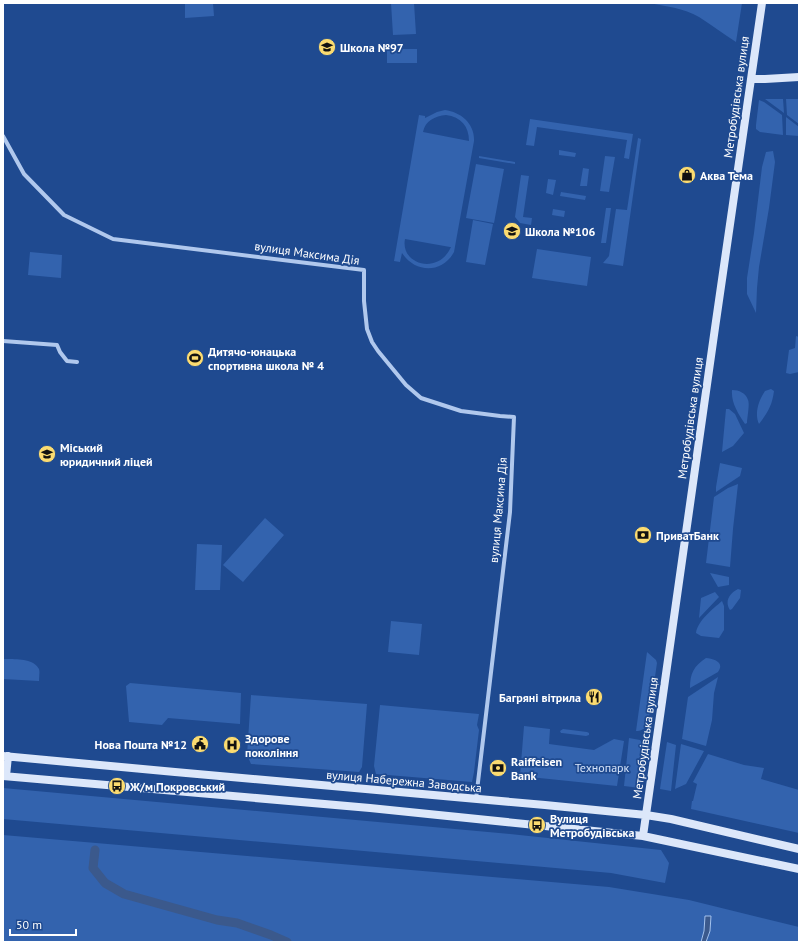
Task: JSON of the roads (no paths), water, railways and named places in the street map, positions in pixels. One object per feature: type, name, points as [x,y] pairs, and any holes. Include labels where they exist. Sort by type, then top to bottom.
[{"type":"main road","name":"Метробудівська вулиця","points":[[643,836],[704,400],[762,3]]},
{"type":"main road","points":[[751,79],[799,77]]},
{"type":"main road","points":[[6,756],[5,776],[378,809],[643,836],[799,869]]},
{"type":"main road","name":"вулиця Набережна Заводська","points":[[6,756],[646,815],[671,818],[799,849]]},
{"type":"street","name":"вулиця Максима Дія","points":[[3,136],[24,174],[64,215],[112,239],[364,270],[364,301],[367,329],[372,342],[378,351],[406,385],[421,398],[461,411],[514,417],[510,512],[476,799]]},
{"type":"street","points":[[3,340],[57,345],[67,361],[77,362]]},
{"type":"waterway","points":[[95,850],[93,868],[105,883],[124,894],[217,920],[237,923],[287,942]]},
{"type":"place","name":"Школа №97","points":[[327,47]]},
{"type":"place","name":"Аква Тема","points":[[687,175]]},
{"type":"place","name":"Школа №106","points":[[512,231]]},
{"type":"place","name":"Дитячо-юнацька спортивна школа № 4","points":[[195,358]]},
{"type":"place","name":"Міський юридичний ліцей","points":[[47,454]]},
{"type":"place","name":"ПриватБанк","points":[[643,535]]},
{"type":"place","name":"Багряні вітрила","points":[[594,697]]},
{"type":"place","name":"Нова Пошта №12","points":[[200,744]]},
{"type":"place","name":"Здорове покоління","points":[[232,745]]},
{"type":"place","name":"Raiffeisen Bank","points":[[498,768]]},
{"type":"place","name":"Ж/м Покровський","points":[[117,786]]},
{"type":"place","name":"Вулиця Метробудівська","points":[[537,825]]},
{"type":"park label","name":"Технопарк","points":[[602,767]]}]
